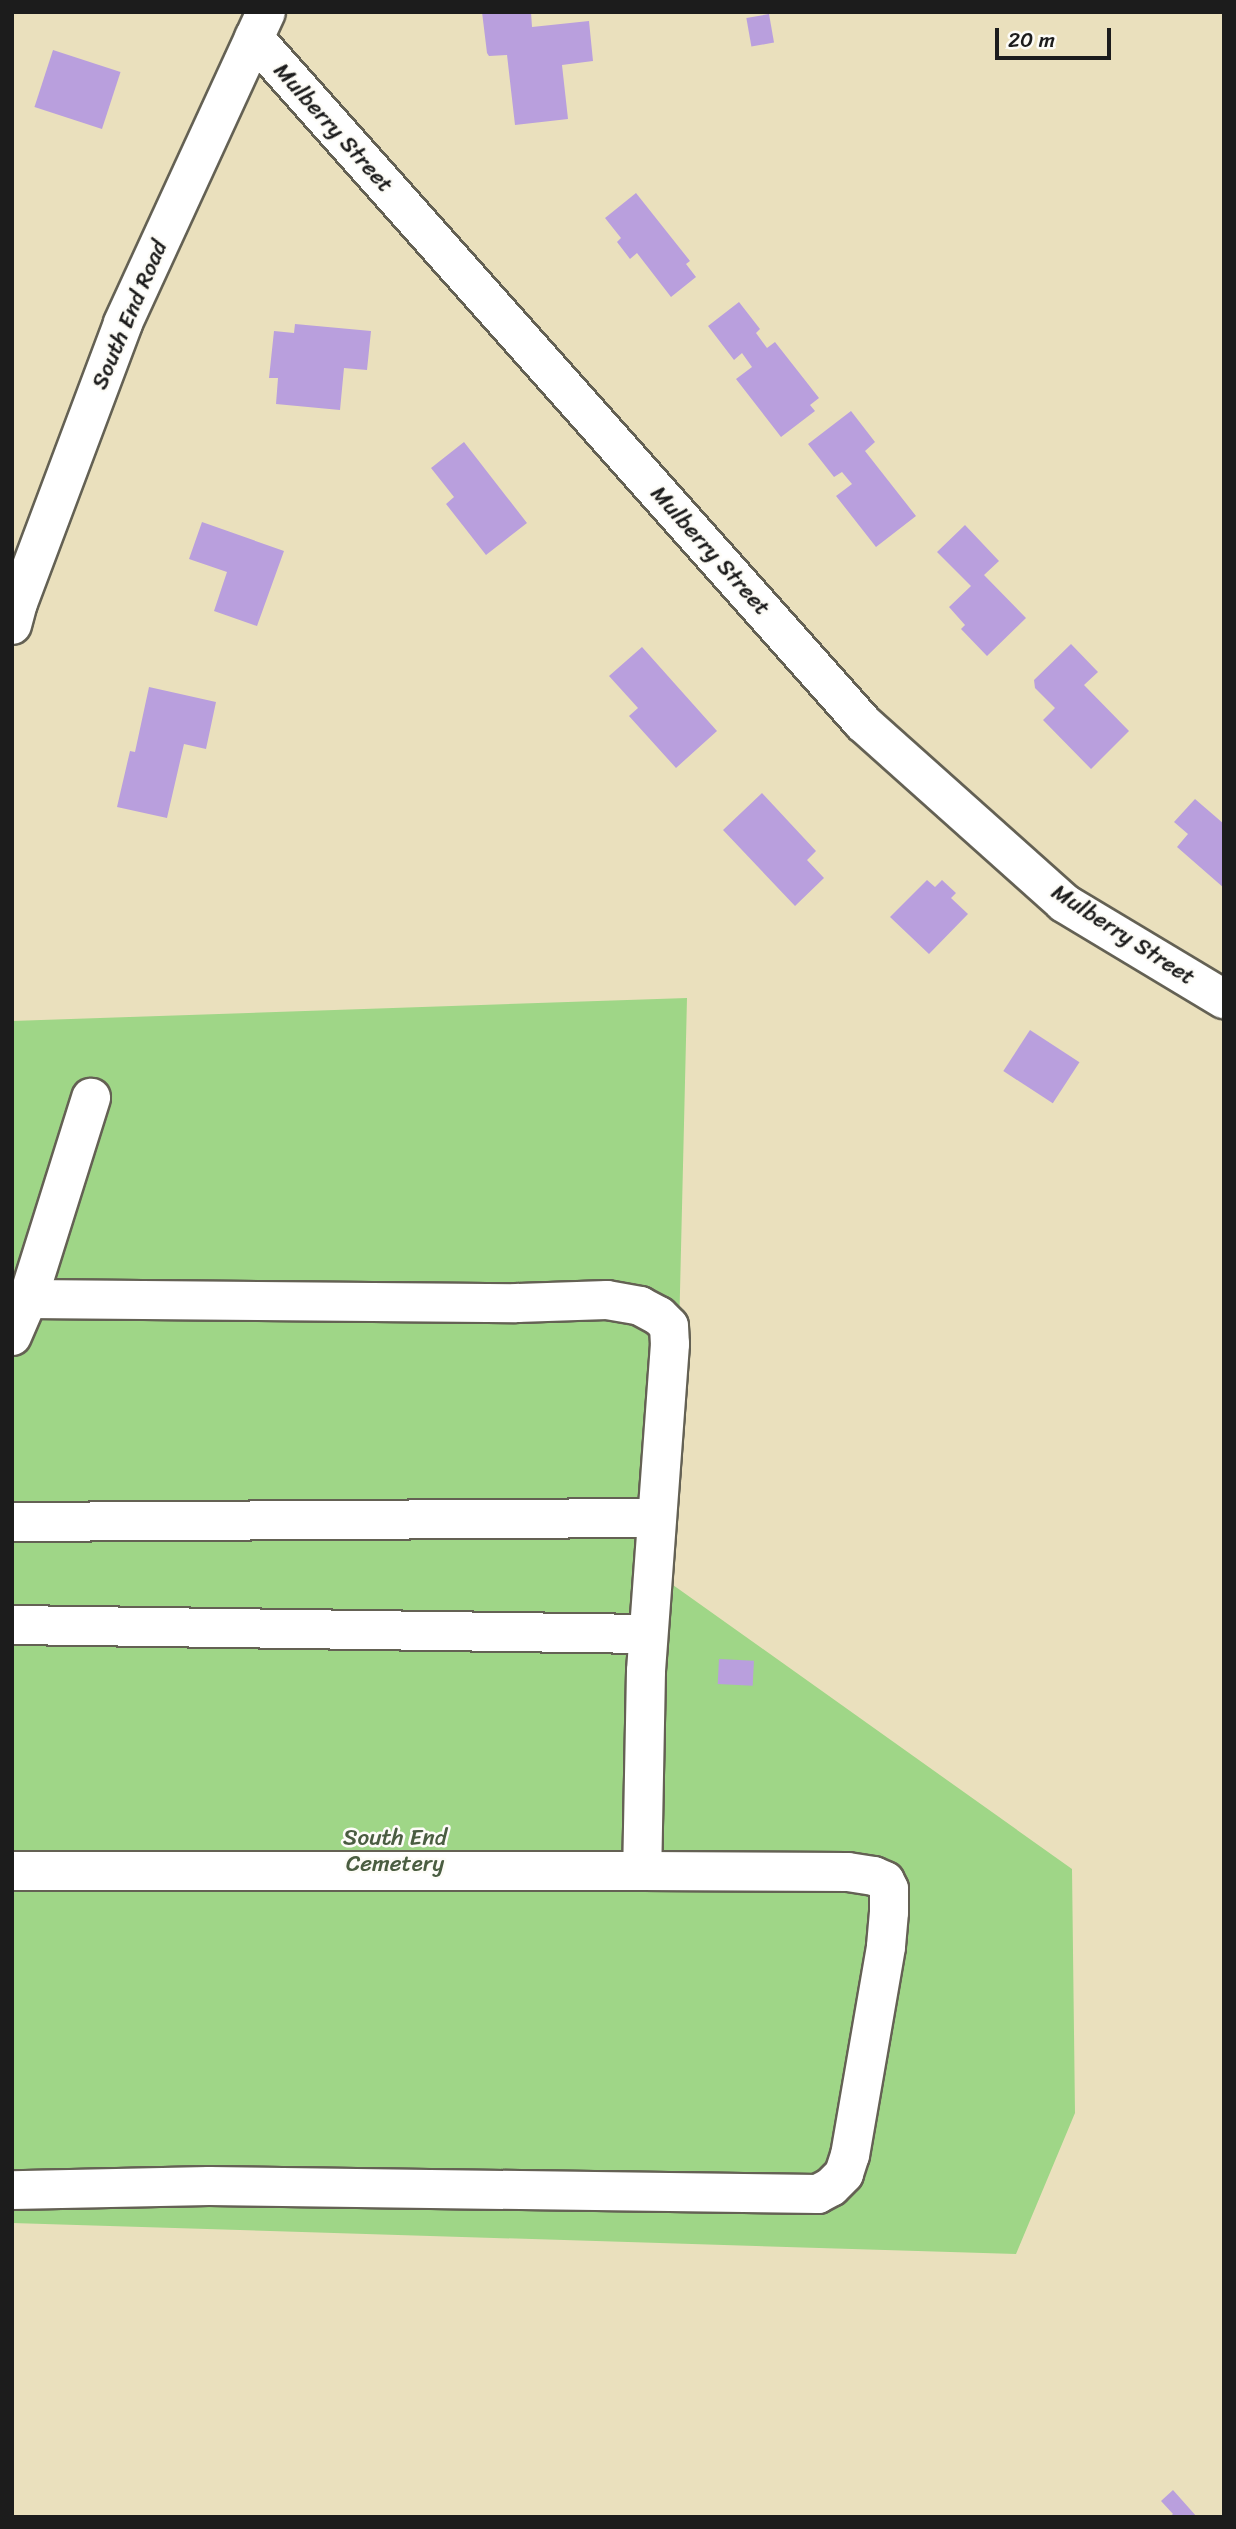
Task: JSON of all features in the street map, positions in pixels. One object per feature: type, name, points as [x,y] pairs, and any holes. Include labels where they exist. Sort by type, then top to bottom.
[{"type":"street","name":"South End Road","points":[[14,609],[123,323],[260,25]]},
{"type":"street","name":"Mulberry Street","points":[[260,25],[863,723],[1064,903],[1224,999]]},
{"type":"street","points":[[12,1336],[28,1299],[90,1098]]},
{"type":"street","points":[[28,1299],[516,1303],[607,1300],[640,1306],[659,1317],[670,1330],[648,1634],[642,1871]]},
{"type":"street","points":[[12,1521],[657,1518]]},
{"type":"street","points":[[12,1625],[648,1634]]},
{"type":"street","points":[[12,1871],[848,1872],[874,1876],[885,1881],[889,1889],[886,1947],[850,2155],[844,2174],[831,2188],[818,2194],[209,2186],[12,2190]]},
{"type":"green space","name":"South End Cemetery","points":[[687,998],[673,1585],[1072,1869],[1075,2113],[1016,2254],[12,2223],[12,1021]]},
{"type":"building","points":[[482,12],[531,12],[532,27],[589,21],[593,61],[562,65],[568,119],[515,125],[507,55],[489,56],[487,53]]},
{"type":"building","points":[[769,14],[774,43],[751,47],[746,18]]},
{"type":"building","points":[[53,50],[121,72],[102,129],[34,107]]},
{"type":"building","points":[[636,193],[690,261],[686,264],[696,277],[671,297],[637,253],[630,259],[617,242],[621,238],[605,218]]},
{"type":"building","points":[[739,302],[760,329],[756,333],[767,348],[775,342],[819,398],[810,405],[815,411],[781,437],[736,379],[752,367],[742,353],[734,360],[708,326]]},
{"type":"building","points":[[295,324],[371,331],[367,370],[344,368],[340,410],[276,404],[278,378],[269,378],[274,331],[294,333]]},
{"type":"building","points":[[851,411],[875,442],[865,451],[916,516],[876,547],[836,496],[852,484],[842,472],[834,477],[808,444]]},
{"type":"building","points":[[464,442],[527,523],[486,555],[446,504],[454,497],[431,468]]},
{"type":"building","points":[[202,522],[284,551],[257,626],[214,611],[227,572],[189,559]]},
{"type":"building","points":[[965,525],[999,561],[984,575],[1026,618],[987,656],[961,629],[965,625],[949,607],[971,586],[937,552]]},
{"type":"building","points":[[1071,644],[1098,672],[1084,685],[1129,731],[1091,769],[1043,720],[1055,708],[1035,688],[1034,680]]},
{"type":"building","points":[[642,647],[717,731],[676,768],[629,716],[638,708],[609,676]]},
{"type":"building","points":[[149,687],[216,702],[206,749],[184,744],[167,818],[117,807],[130,751],[135,752]]},
{"type":"building","points":[[762,793],[816,851],[807,860],[824,878],[795,906],[723,830]]},
{"type":"building","points":[[1195,799],[1224,824],[1224,888],[1177,847],[1188,834],[1174,822]]},
{"type":"building","points":[[927,880],[935,887],[942,880],[956,893],[951,898],[968,914],[929,954],[890,917]]},
{"type":"building","points":[[1030,1030],[1079,1062],[1053,1103],[1003,1071]]},
{"type":"building","points":[[719,1659],[754,1661],[753,1686],[718,1684]]},
{"type":"building","points":[[1173,2490],[1197,2517],[1169,2517],[1173,2514],[1161,2501]]}]
